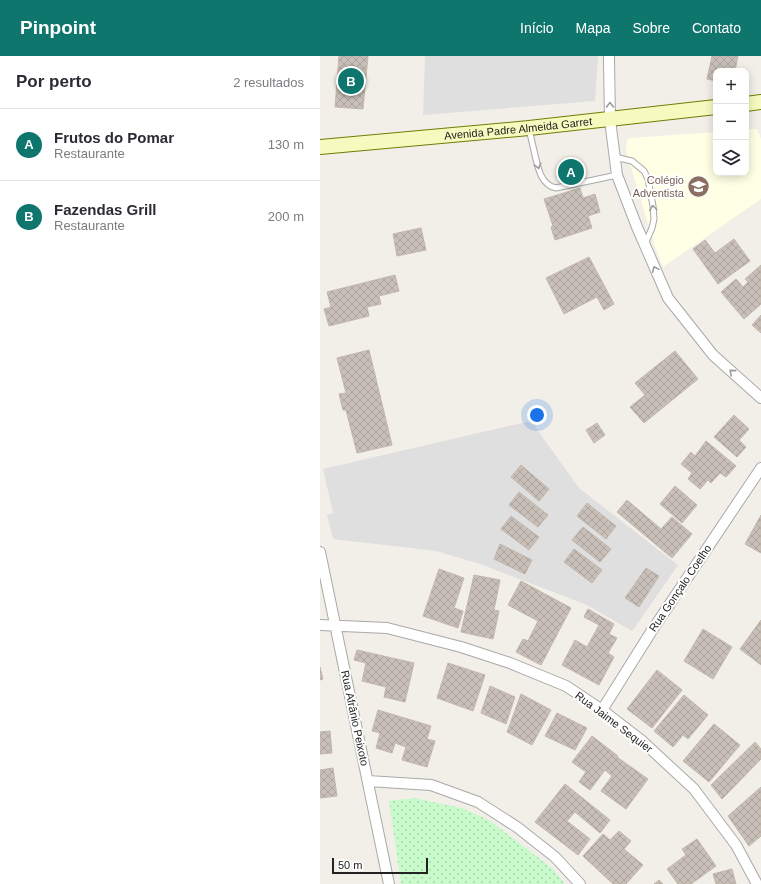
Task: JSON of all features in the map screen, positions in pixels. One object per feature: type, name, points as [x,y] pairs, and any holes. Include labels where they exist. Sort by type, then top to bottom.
[{"type":"main road","points":[[749,104],[761,102]]},
{"type":"main road","name":"Avenida Padre Almeida Garret","points":[[320,147],[610,120],[713,107]]},
{"type":"street","points":[[609,56],[610,120],[617,176],[644,245],[668,298],[712,355],[761,398]]},
{"type":"street","name":"Rua Gonçalo Coelho","points":[[602,710],[651,632],[761,468]]},
{"type":"street","name":"Rua Afrânio Peixoto","points":[[320,552],[389,884]]},
{"type":"street","name":"Rua Jaime Sequier","points":[[320,626],[387,628],[461,647],[510,663],[566,686],[602,710],[641,740],[694,789],[736,845],[757,884]]},
{"type":"street","points":[[368,781],[431,785],[478,802],[517,827],[544,848],[555,857],[580,884]]},
{"type":"lane","points":[[529,128],[539,171],[545,182],[551,187],[556,188],[617,176]]},
{"type":"lane","points":[[614,157],[632,161],[644,171],[648,178],[654,219],[652,228],[644,245]]},
{"type":"shaded area","points":[[425,56],[598,56],[595,101],[423,115]]},
{"type":"shaded area","name":"Colégio Adventista","points":[[749,129],[757,129],[761,139],[761,199],[663,267],[655,247],[626,151],[627,140],[630,138],[713,132],[713,176],[749,176]]},
{"type":"shaded area","points":[[531,421],[579,488],[678,565],[632,631],[587,605],[480,564],[436,551],[333,539],[327,515],[333,513],[323,469]]},
{"type":"green space","points":[[415,798],[461,808],[489,820],[552,868],[565,884],[401,884],[389,801]]},
{"type":"building","points":[[339,56],[368,56],[363,109],[335,107]]},
{"type":"building","points":[[712,56],[738,56],[736,68],[713,68],[713,80],[707,79]]},
{"type":"building","points":[[580,188],[583,198],[595,194],[600,212],[588,216],[592,228],[555,240],[551,227],[553,226],[544,199]]},
{"type":"building","points":[[421,228],[426,250],[397,256],[393,234]]},
{"type":"building","points":[[734,239],[750,261],[718,284],[693,249],[705,240],[715,253]]},
{"type":"building","points":[[589,257],[614,304],[604,310],[597,297],[564,314],[546,278]]},
{"type":"building","points":[[761,265],[761,304],[744,319],[721,292],[736,279],[743,287],[748,282],[745,279]]},
{"type":"building","points":[[395,275],[399,291],[379,296],[381,304],[367,307],[369,316],[329,326],[324,309],[331,307],[327,292]]},
{"type":"building","points":[[761,315],[761,333],[752,325]]},
{"type":"building","points":[[369,350],[392,445],[357,453],[346,410],[343,410],[339,394],[346,393],[337,358]]},
{"type":"building","points":[[675,351],[698,379],[644,423],[630,407],[645,395],[635,383]]},
{"type":"building","points":[[734,415],[749,429],[739,440],[746,447],[737,457],[714,437]]},
{"type":"building","points":[[597,423],[605,435],[594,443],[586,430]]},
{"type":"building","points":[[706,441],[736,466],[726,477],[720,473],[711,483],[708,480],[700,489],[688,479],[692,473],[681,464],[691,452],[695,456]]},
{"type":"building","points":[[521,465],[549,489],[539,501],[511,477]]},
{"type":"building","points":[[675,486],[697,505],[682,523],[660,504]]},
{"type":"building","points":[[519,492],[548,515],[538,527],[509,505]]},
{"type":"building","points":[[627,500],[661,529],[672,517],[692,534],[672,558],[617,512]]},
{"type":"building","points":[[587,503],[616,526],[606,539],[577,516]]},
{"type":"building","points":[[761,515],[761,553],[745,544]]},
{"type":"building","points":[[511,516],[539,537],[529,550],[501,529]]},
{"type":"building","points":[[583,527],[611,549],[600,562],[572,540]]},
{"type":"building","points":[[500,544],[532,560],[525,574],[494,559]]},
{"type":"building","points":[[574,549],[602,570],[592,583],[564,562]]},
{"type":"building","points":[[646,568],[659,576],[639,607],[625,598]]},
{"type":"building","points":[[439,569],[464,578],[454,608],[463,611],[458,628],[423,616]]},
{"type":"building","points":[[474,575],[500,580],[494,610],[499,611],[493,639],[461,632]]},
{"type":"building","points":[[521,581],[571,608],[541,665],[516,652],[523,639],[528,641],[538,621],[508,605]]},
{"type":"building","points":[[588,609],[614,624],[609,634],[617,638],[608,653],[614,657],[599,685],[562,665],[575,640],[587,647],[599,625],[584,617]]},
{"type":"building","points":[[761,620],[761,665],[740,649]]},
{"type":"building","points":[[703,629],[732,647],[713,679],[684,661]]},
{"type":"building","points":[[357,650],[414,663],[405,702],[384,697],[386,687],[362,681],[366,663],[354,660]]},
{"type":"building","points":[[448,663],[485,675],[473,711],[437,698]]},
{"type":"building","points":[[320,667],[323,679],[320,680]]},
{"type":"building","points":[[657,670],[682,690],[652,728],[627,709]]},
{"type":"building","points":[[490,686],[515,697],[506,724],[481,713]]},
{"type":"building","points":[[521,694],[551,710],[532,745],[507,732]]},
{"type":"building","points":[[684,695],[708,715],[688,739],[683,735],[673,747],[654,731]]},
{"type":"building","points":[[378,710],[431,726],[427,739],[435,741],[427,767],[402,760],[406,747],[395,743],[392,753],[376,748],[380,733],[372,731]]},
{"type":"building","points":[[557,713],[587,728],[575,750],[545,736]]},
{"type":"building","points":[[714,724],[740,745],[709,782],[683,761]]},
{"type":"building","points":[[330,731],[332,753],[320,754],[320,732]]},
{"type":"building","points":[[592,736],[618,756],[617,757],[648,779],[626,809],[601,791],[612,776],[605,770],[590,790],[579,782],[586,772],[572,762]]},
{"type":"building","points":[[755,742],[761,749],[761,759],[722,799],[711,785]]},
{"type":"building","points":[[333,768],[337,796],[320,798],[320,770]]},
{"type":"building","points":[[565,784],[610,820],[600,833],[575,812],[567,821],[590,839],[578,855],[535,822]]},
{"type":"building","points":[[761,787],[761,836],[749,846],[728,816]]},
{"type":"building","points":[[619,831],[631,841],[624,849],[643,865],[626,884],[613,884],[583,856],[603,834],[610,840]]},
{"type":"building","points":[[697,839],[716,866],[691,884],[678,884],[667,869],[686,855],[682,849]]},
{"type":"building","points":[[732,869],[736,884],[716,884],[713,874]]},
{"type":"building","points":[[659,880],[663,884],[654,884]]},
{"type":"place","name":"Fazendas Grill","points":[[351,81]]},
{"type":"place","name":"Frutos do Pomar","points":[[571,172]]},
{"type":"place","name":"Colégio Adventista","points":[[699,186]]}]
